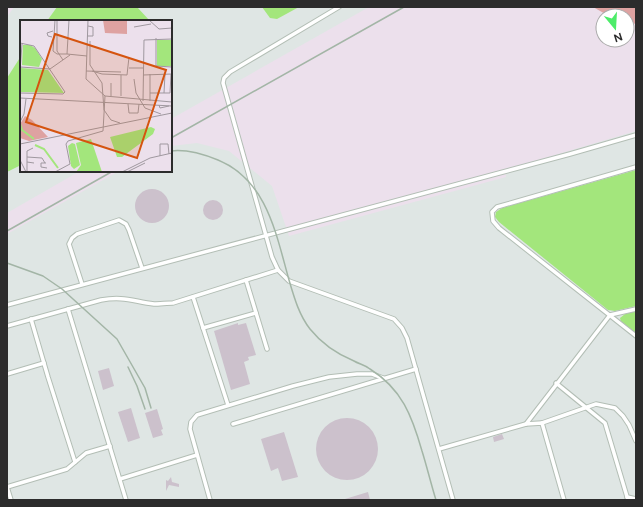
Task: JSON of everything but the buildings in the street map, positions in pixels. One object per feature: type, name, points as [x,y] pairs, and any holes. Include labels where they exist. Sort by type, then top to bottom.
[{"type":"lane","points":[[339,7],[230,72],[224,78],[223,83],[272,257],[278,270],[289,281],[394,319],[402,328],[407,338],[453,500]]},
{"type":"lane","points":[[7,305],[636,135]]},
{"type":"lane","points":[[636,167],[497,207],[492,212],[493,221],[499,228],[636,336]]},
{"type":"lane","points":[[82,284],[69,244],[72,238],[77,234],[119,220],[126,224],[129,230],[142,268]]},
{"type":"lane","points":[[7,326],[114,298],[127,298],[156,304],[173,303],[278,270]]},
{"type":"lane","points":[[246,280],[267,349]]},
{"type":"lane","points":[[193,297],[228,405]]},
{"type":"lane","points":[[68,309],[126,500]]},
{"type":"lane","points":[[526,424],[556,383],[610,315],[636,309]]},
{"type":"lane","points":[[203,328],[256,313]]},
{"type":"lane","points":[[31,319],[76,462]]},
{"type":"lane","points":[[7,374],[44,363]]},
{"type":"lane","points":[[233,424],[416,369]]},
{"type":"lane","points":[[210,500],[190,429],[191,422],[197,415],[329,376],[372,374],[383,378]]},
{"type":"lane","points":[[556,383],[605,423],[627,498],[636,499]]},
{"type":"lane","points":[[439,449],[526,424],[542,423],[596,404],[615,408],[629,425],[636,441]]},
{"type":"lane","points":[[542,423],[564,500]]},
{"type":"lane","points":[[11,500],[7,487],[67,469],[86,453],[110,446]]},
{"type":"lane","points":[[120,479],[197,455]]},
{"type":"shaded area","points":[[14,7],[369,7],[172,118],[172,20],[20,20],[20,172],[78,172],[7,213],[7,17]]},
{"type":"shaded area","points":[[57,7],[137,7],[149,20],[48,20]]},
{"type":"shaded area","points":[[262,7],[299,7],[277,19],[270,18]]},
{"type":"shaded area","points":[[593,7],[636,7],[636,24],[635,8]]},
{"type":"shaded area","points":[[20,58],[20,166],[7,172],[7,78]]},
{"type":"shaded area","points":[[636,131],[636,500],[7,500],[7,234],[117,172],[172,172],[172,146],[197,143],[229,151],[272,186],[289,236],[506,177],[505,170]]},
{"type":"shaded area","points":[[636,170],[636,306],[615,311],[608,310],[499,222],[495,217],[496,212],[502,208]]},
{"type":"shaded area","points":[[636,311],[636,334],[621,322],[620,318],[625,314]]},
{"type":"railway","points":[[172,137],[404,7]]},
{"type":"railway","points":[[172,151],[195,152],[218,160],[235,169],[248,181],[259,195],[274,227],[297,306],[303,318],[310,329],[325,344],[381,377],[398,395],[410,415],[414,426],[436,500]]},
{"type":"railway","points":[[7,231],[111,172]]},
{"type":"railway","points":[[7,263],[43,276],[62,289],[117,339],[145,388],[151,408]]},
{"type":"railway","points":[[128,367],[137,386],[145,409]]}]
